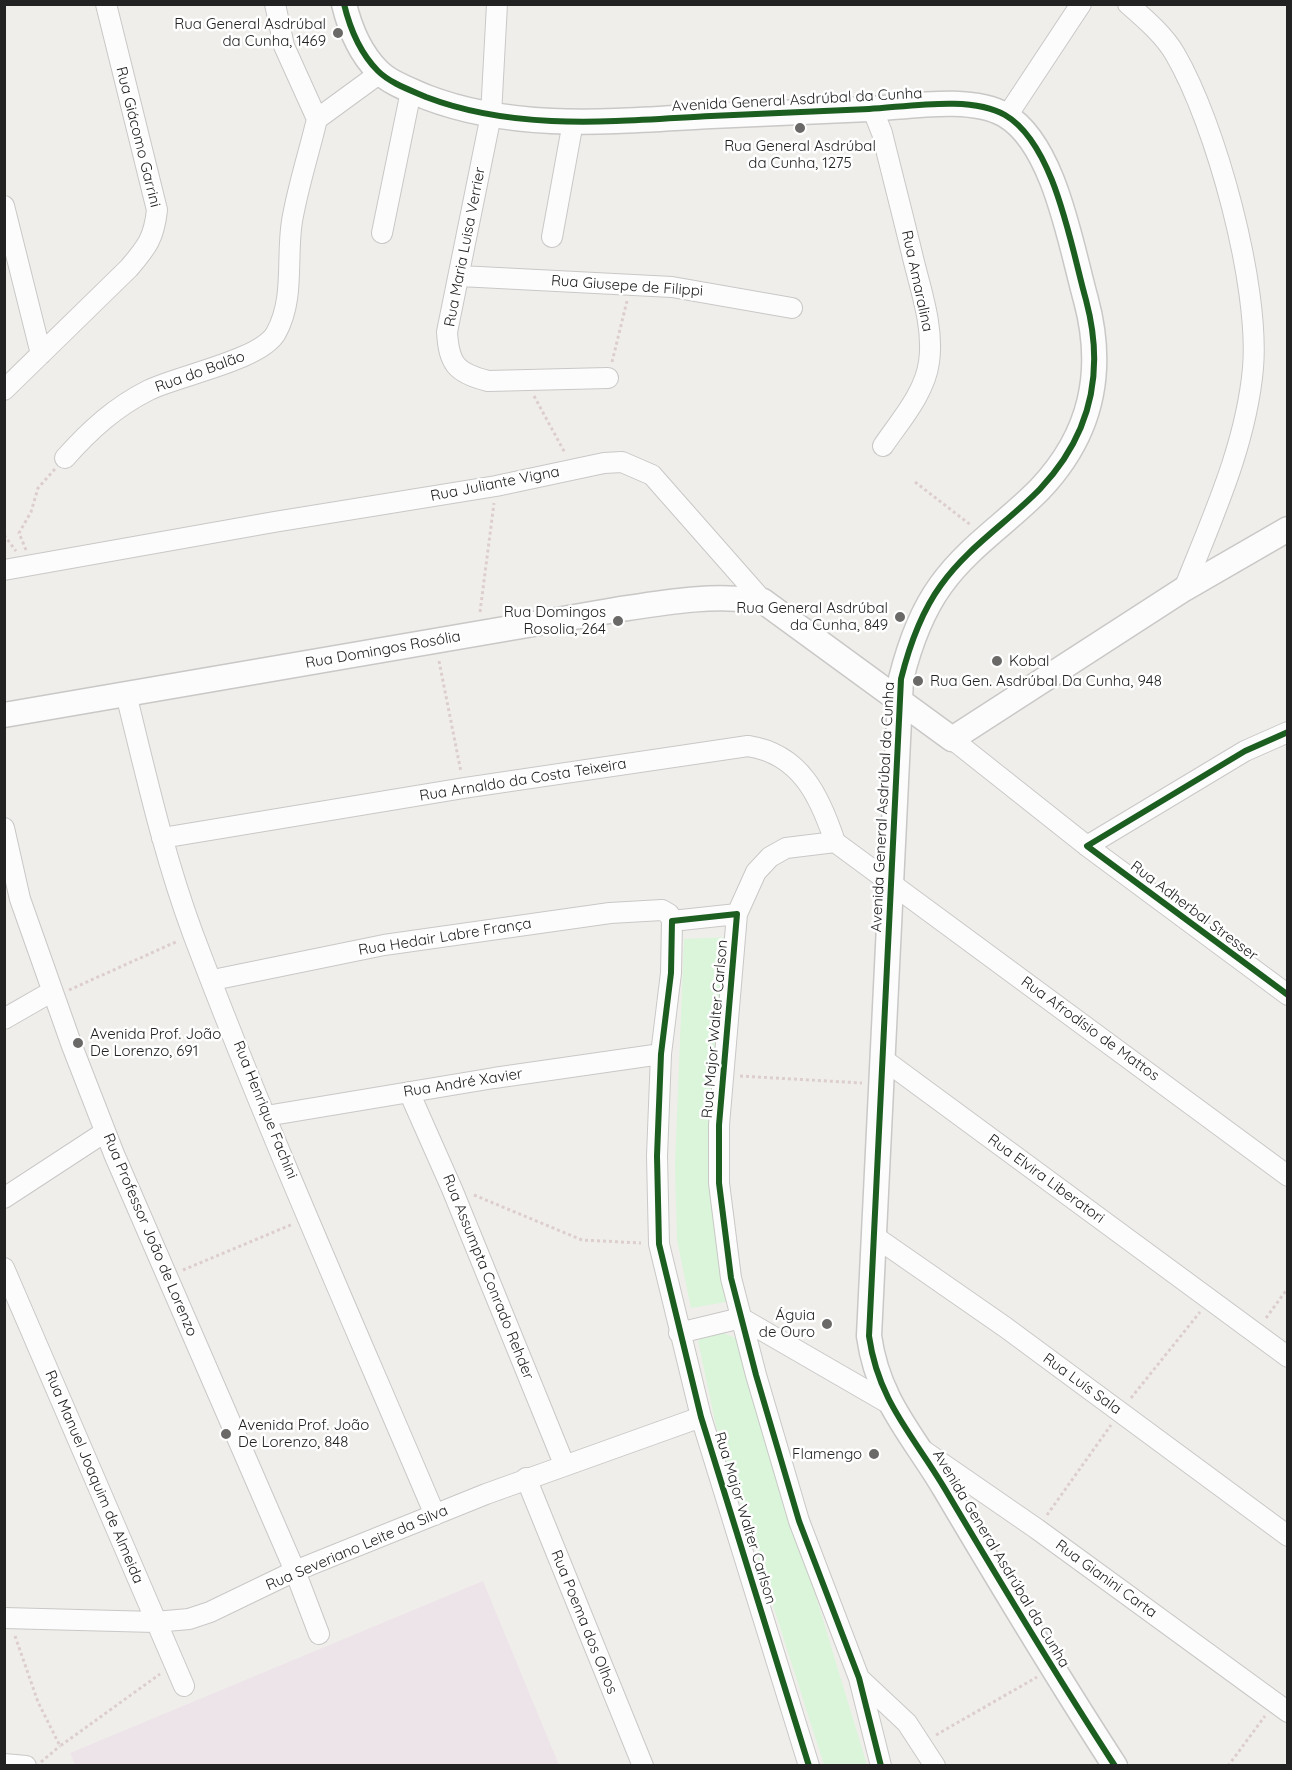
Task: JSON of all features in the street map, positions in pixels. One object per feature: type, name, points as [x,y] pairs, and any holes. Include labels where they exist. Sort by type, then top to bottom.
[{"type":"street","name":"Rua Giácomo Garrini","points":[[4,390],[129,268],[145,249],[154,233],[157,210],[106,4]]},
{"type":"street","points":[[275,4],[284,46],[317,118],[380,73]]},
{"type":"street","name":"Avenida General Asdrúbal da Cunha","points":[[344,4],[350,30],[365,55],[380,73],[411,91],[438,101],[491,115],[573,122],[944,105],[984,107],[1006,116],[1036,145],[1055,186],[1095,332],[1095,383],[1086,417],[1065,458],[1041,489],[972,551],[941,585],[915,635],[902,676],[899,699],[869,1336],[872,1359],[888,1403],[922,1450],[1052,1669],[1115,1766]]},
{"type":"street","name":"Rua Maria Luisa Verrier","points":[[497,4],[491,115],[447,332],[448,352],[456,367],[468,376],[488,381],[608,378]]},
{"type":"street","points":[[1006,116],[1081,4]]},
{"type":"street","points":[[1128,4],[1173,51],[1192,88],[1220,167],[1250,284],[1253,368],[1240,439],[1225,487],[1184,589]]},
{"type":"street","points":[[382,233],[411,91]]},
{"type":"street","name":"Rua Amaralina","points":[[873,108],[882,133],[923,298],[930,340],[929,363],[923,382],[912,404],[883,446]]},
{"type":"street","name":"Rua do Balão","points":[[64,458],[112,411],[179,377],[261,350],[275,335],[284,316],[292,220],[317,118]]},
{"type":"street","points":[[552,237],[573,122]]},
{"type":"street","points":[[4,206],[41,354]]},
{"type":"street","name":"Rua Giusepe de Filippi","points":[[460,276],[631,284],[722,294],[792,308]]},
{"type":"street","name":"Rua Juliante Vigna","points":[[4,570],[496,486],[573,468],[622,462],[652,475],[763,601],[899,699]]},
{"type":"street","points":[[951,739],[1184,589],[1287,529]]},
{"type":"street","name":"Rua Domingos Rosólia","points":[[4,715],[691,598],[734,597],[763,601]]},
{"type":"street","name":"Rua Henrique Fachini","points":[[126,694],[162,838],[194,934],[266,1116],[435,1515]]},
{"type":"street","name":"Rua Adherbal Stresser","points":[[899,699],[1087,846],[1287,995]]},
{"type":"street","points":[[1087,846],[1225,763],[1287,732]]},
{"type":"street","name":"Rua Arnaldo da Costa Teixeira","points":[[162,838],[464,788],[748,746],[765,748],[777,754],[802,775],[823,806],[834,842]]},
{"type":"street","name":"Rua Professor João de Lorenzo","points":[[4,828],[10,876],[52,995],[105,1132],[295,1571],[319,1634]]},
{"type":"street","points":[[834,842],[892,883]]},
{"type":"street","name":"Rua Major Walter Carlson","points":[[834,842],[786,848],[770,856],[756,873],[737,914],[722,1076],[719,1183],[731,1278],[741,1318],[799,1521],[859,1678],[881,1766]]},
{"type":"street","name":"Rua Afrodísio de Mattos","points":[[892,883],[1287,1176]]},
{"type":"street","name":"Rua Hedair Labre França","points":[[213,980],[384,945],[610,913],[662,910],[669,914],[672,921]]},
{"type":"street","name":"Rua Major Walter Carlson","points":[[737,914],[672,921],[671,973],[661,1054],[657,1156],[659,1244],[701,1417],[809,1766]]},
{"type":"street","points":[[4,1019],[52,995]]},
{"type":"street","name":"Rua André Xavier","points":[[266,1116],[661,1054]]},
{"type":"street","name":"Rua Elvira Liberatori","points":[[883,1059],[1287,1357]]},
{"type":"street","name":"Rua Assumpta Conrado Rehder","points":[[409,1092],[452,1189],[564,1464]]},
{"type":"street","points":[[4,1198],[105,1132]]},
{"type":"street","name":"Rua Luís Sala","points":[[874,1236],[1120,1412],[1287,1536]]},
{"type":"street","name":"Rua Manuel Joaquim de Almeida","points":[[4,1268],[154,1622],[184,1686]]},
{"type":"street","points":[[679,1333],[741,1318],[888,1403]]},
{"type":"street","name":"Rua Severiano Leite da Silva","points":[[7,1619],[154,1622],[189,1619],[210,1612],[295,1571],[564,1464],[701,1417]]},
{"type":"street","name":"Rua Gianini Carta","points":[[922,1450],[1037,1528],[1281,1707]]},
{"type":"street","name":"Rua Poema dos Olhos","points":[[526,1479],[643,1766]]},
{"type":"street","points":[[859,1678],[894,1710],[922,1743],[936,1766]]},
{"type":"street","points":[[4,1764],[26,1766]]},
{"type":"path","points":[[608,378],[631,284]]},
{"type":"path","points":[[526,381],[573,468]]},
{"type":"path","points":[[32,565],[19,533],[31,512],[38,488],[64,458]]},
{"type":"path","points":[[915,482],[973,527]]},
{"type":"path","points":[[478,623],[496,486]]},
{"type":"path","points":[[435,641],[464,788]]},
{"type":"path","points":[[52,995],[194,934]]},
{"type":"path","points":[[722,1076],[882,1084]]},
{"type":"path","points":[[452,1189],[488,1199],[582,1240],[659,1244]]},
{"type":"path","points":[[167,1277],[309,1217]]},
{"type":"path","points":[[1255,1333],[1287,1288]]},
{"type":"path","points":[[1037,1528],[1120,1412],[1210,1299]]},
{"type":"path","points":[[7,1619],[22,1662],[60,1746]]},
{"type":"path","points":[[36,1766],[60,1746],[174,1664]]},
{"type":"path","points":[[922,1743],[1052,1669]]},
{"type":"path","points":[[1228,1766],[1281,1707]]},
{"type":"shaded area","points":[[483,1581],[559,1765],[75,1765],[70,1753]]},
{"type":"green space","points":[[730,937],[710,1195],[732,1301],[691,1308],[677,1240],[675,1165],[684,939]]},
{"type":"green space","points":[[714,1329],[738,1339],[867,1765],[824,1765],[716,1426],[698,1341]]},
{"type":"cycle path","points":[[344,4],[356,40],[378,71],[407,89],[461,108],[531,120],[567,122],[939,104],[975,105],[1005,115],[1022,129],[1037,149],[1049,172],[1067,226],[1092,326],[1094,376],[1090,400],[1082,424],[1058,468],[1028,501],[963,559],[941,585],[917,630],[901,679],[869,1336],[880,1380],[898,1417],[945,1489],[1028,1628],[1115,1766]]},
{"type":"cycle path","points":[[1288,732],[1245,751],[1087,846],[1288,995]]},
{"type":"cycle path","points":[[809,1766],[701,1417],[659,1244],[657,1156],[661,1054],[671,973],[672,921],[737,914],[719,1125],[719,1183],[731,1278],[756,1375],[799,1521],[859,1678],[881,1766]]},
{"type":"place","name":"Rua General Asdrúbal da Cunha, 1469","points":[[338,33]]},
{"type":"place","name":"Rua General Asdrúbal da Cunha, 1275","points":[[800,128]]},
{"type":"place","name":"Rua General Asdrúbal da Cunha, 849","points":[[900,617]]},
{"type":"place","name":"Rua Domingos Rosolia, 264","points":[[618,621]]},
{"type":"place","name":"Kobal","points":[[997,661]]},
{"type":"place","name":"Rua Gen. Asdrúbal Da Cunha, 948","points":[[918,681]]},
{"type":"place","name":"Avenida Prof. João De Lorenzo, 691","points":[[78,1043]]},
{"type":"place","name":"Águia de Ouro","points":[[827,1324]]},
{"type":"place","name":"Avenida Prof. João De Lorenzo, 848","points":[[226,1434]]},
{"type":"place","name":"Flamengo","points":[[874,1454]]}]
